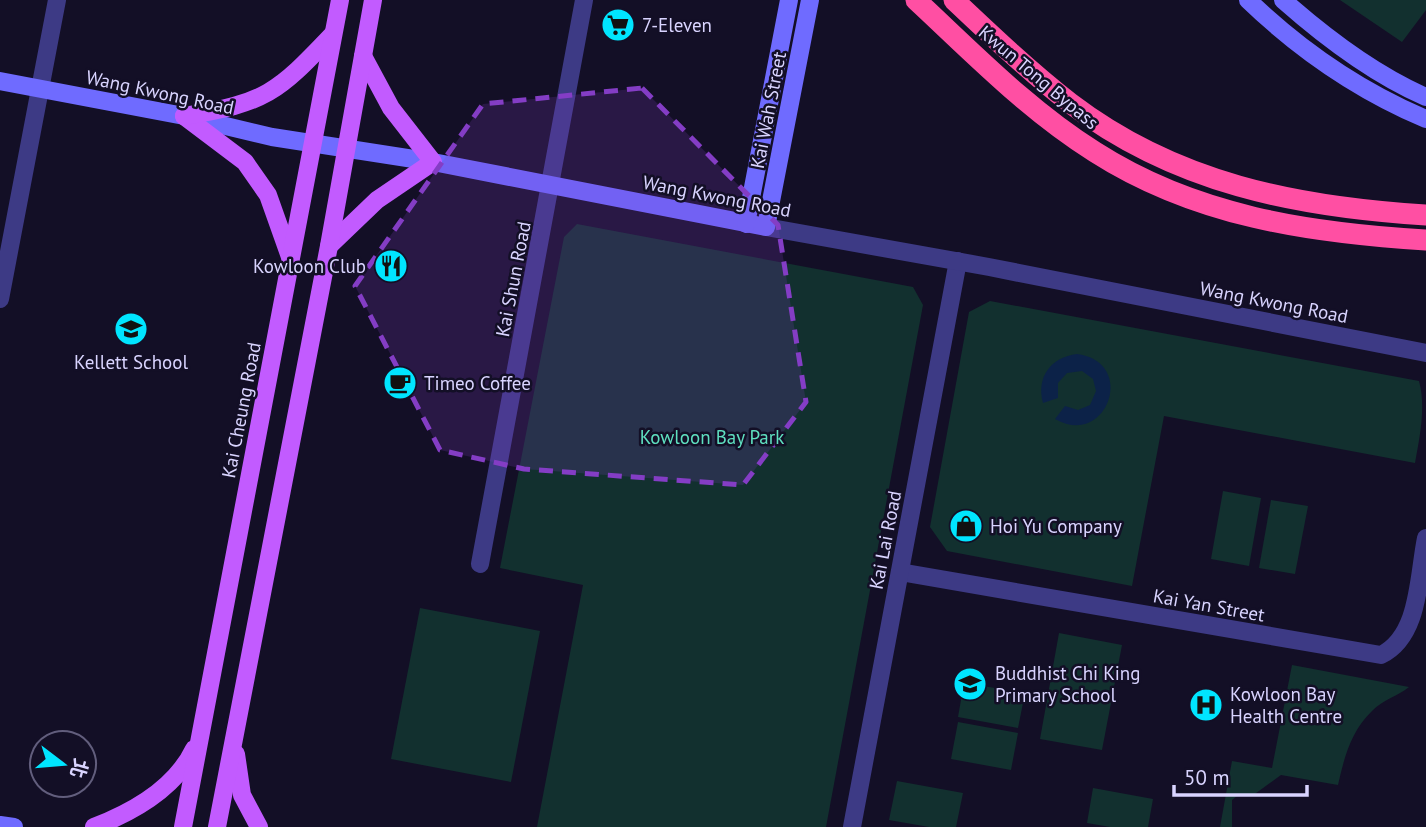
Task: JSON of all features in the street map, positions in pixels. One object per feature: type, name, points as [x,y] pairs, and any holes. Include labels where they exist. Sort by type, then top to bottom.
[{"type":"highway","name":"Kwun Tong Bypass","points":[[916,0],[1046,117],[1096,152],[1140,177],[1196,201],[1268,222],[1347,235],[1426,240]]},
{"type":"highway","name":"Kwun Tong Bypass","points":[[954,0],[1072,104],[1160,159],[1204,178],[1277,198],[1349,209],[1426,215]]},
{"type":"main road","name":"Kai Cheung Road","points":[[183,827],[340,0]]},
{"type":"main road","points":[[218,827],[330,246],[373,0]]},
{"type":"main road","name":"Kai Wah Street","points":[[746,224],[789,0]]},
{"type":"main road","name":"Kai Wah Street","points":[[766,227],[810,0]]},
{"type":"main road","points":[[1248,0],[1314,56],[1370,92],[1426,119]]},
{"type":"main road","points":[[1283,0],[1326,37],[1380,74],[1426,97]]},
{"type":"main road","points":[[184,116],[231,109],[263,98],[290,79],[333,34]]},
{"type":"main road","points":[[330,246],[377,200],[432,162],[391,108],[363,56]]},
{"type":"main road","name":"Wang Kwong Road","points":[[0,81],[184,116],[259,135],[432,162],[766,227]]},
{"type":"main road","points":[[184,116],[245,162],[268,195],[290,257]]},
{"type":"main road","points":[[93,827],[129,811],[160,791],[188,763],[201,737]]},
{"type":"main road","points":[[233,740],[242,795],[259,827]]},
{"type":"main road","points":[[0,824],[14,827]]},
{"type":"street","points":[[0,299],[57,0]]},
{"type":"street","name":"Kai Shun Road","points":[[480,564],[584,0]]},
{"type":"street","name":"Wang Kwong Road","points":[[766,227],[958,261],[1426,353]]},
{"type":"street","name":"Kai Lai Road","points":[[852,827],[958,261]]},
{"type":"street","name":"Kai Yan Street","points":[[900,572],[1381,655],[1395,647],[1406,634],[1426,538]]},
{"type":"highlighted area","points":[[642,88],[778,225],[806,402],[743,485],[524,469],[440,450],[355,286],[483,104]]},
{"type":"green space","points":[[1340,0],[1426,0],[1426,10],[1402,42]]},
{"type":"green space","name":"Kowloon Bay Park","points":[[577,224],[913,287],[923,305],[826,827],[537,827],[583,585],[500,568],[564,237]]},
{"type":"green space","points":[[990,301],[1419,381],[1422,411],[1415,463],[1164,416],[1132,586],[947,551],[930,527],[969,312]]},
{"type":"green space","points":[[1223,491],[1261,498],[1249,566],[1211,559]]},
{"type":"green space","points":[[1271,500],[1308,506],[1295,574],[1259,568]]},
{"type":"green space","points":[[420,608],[540,631],[511,782],[391,759]]},
{"type":"green space","points":[[1059,633],[1122,645],[1102,750],[1040,739]]},
{"type":"green space","points":[[1292,665],[1409,687],[1376,707],[1359,727],[1346,755],[1338,785],[1281,775],[1252,796],[1237,796],[1232,800],[1232,827],[1220,827],[1232,761],[1272,768]]},
{"type":"green space","points":[[964,683],[1025,693],[1018,728],[958,717]]},
{"type":"green space","points":[[958,722],[1018,733],[1011,770],[951,759]]},
{"type":"green space","points":[[897,781],[963,793],[956,827],[929,827],[889,820]]},
{"type":"green space","points":[[1093,788],[1153,799],[1148,827],[1110,827],[1087,823]]},
{"type":"water","points":[[1077,354],[1096,360],[1107,372],[1111,386],[1108,401],[1101,414],[1089,423],[1073,425],[1055,419],[1065,406],[1078,410],[1090,405],[1096,391],[1093,379],[1082,371],[1067,373],[1058,383],[1058,398],[1043,403],[1041,394],[1044,377],[1053,364]]},
{"type":"place","name":"7-Eleven","points":[[618,25]]},
{"type":"place","name":"Kowloon Club","points":[[391,266]]},
{"type":"place","name":"Kellett School","points":[[131,329]]},
{"type":"place","name":"Timeo Coffee","points":[[400,383]]},
{"type":"place","name":"Hoi Yu Company","points":[[966,526]]},
{"type":"place","name":"Buddhist Chi King Primary School","points":[[970,684]]},
{"type":"place","name":"Kowloon Bay Health Centre","points":[[1206,705]]}]
